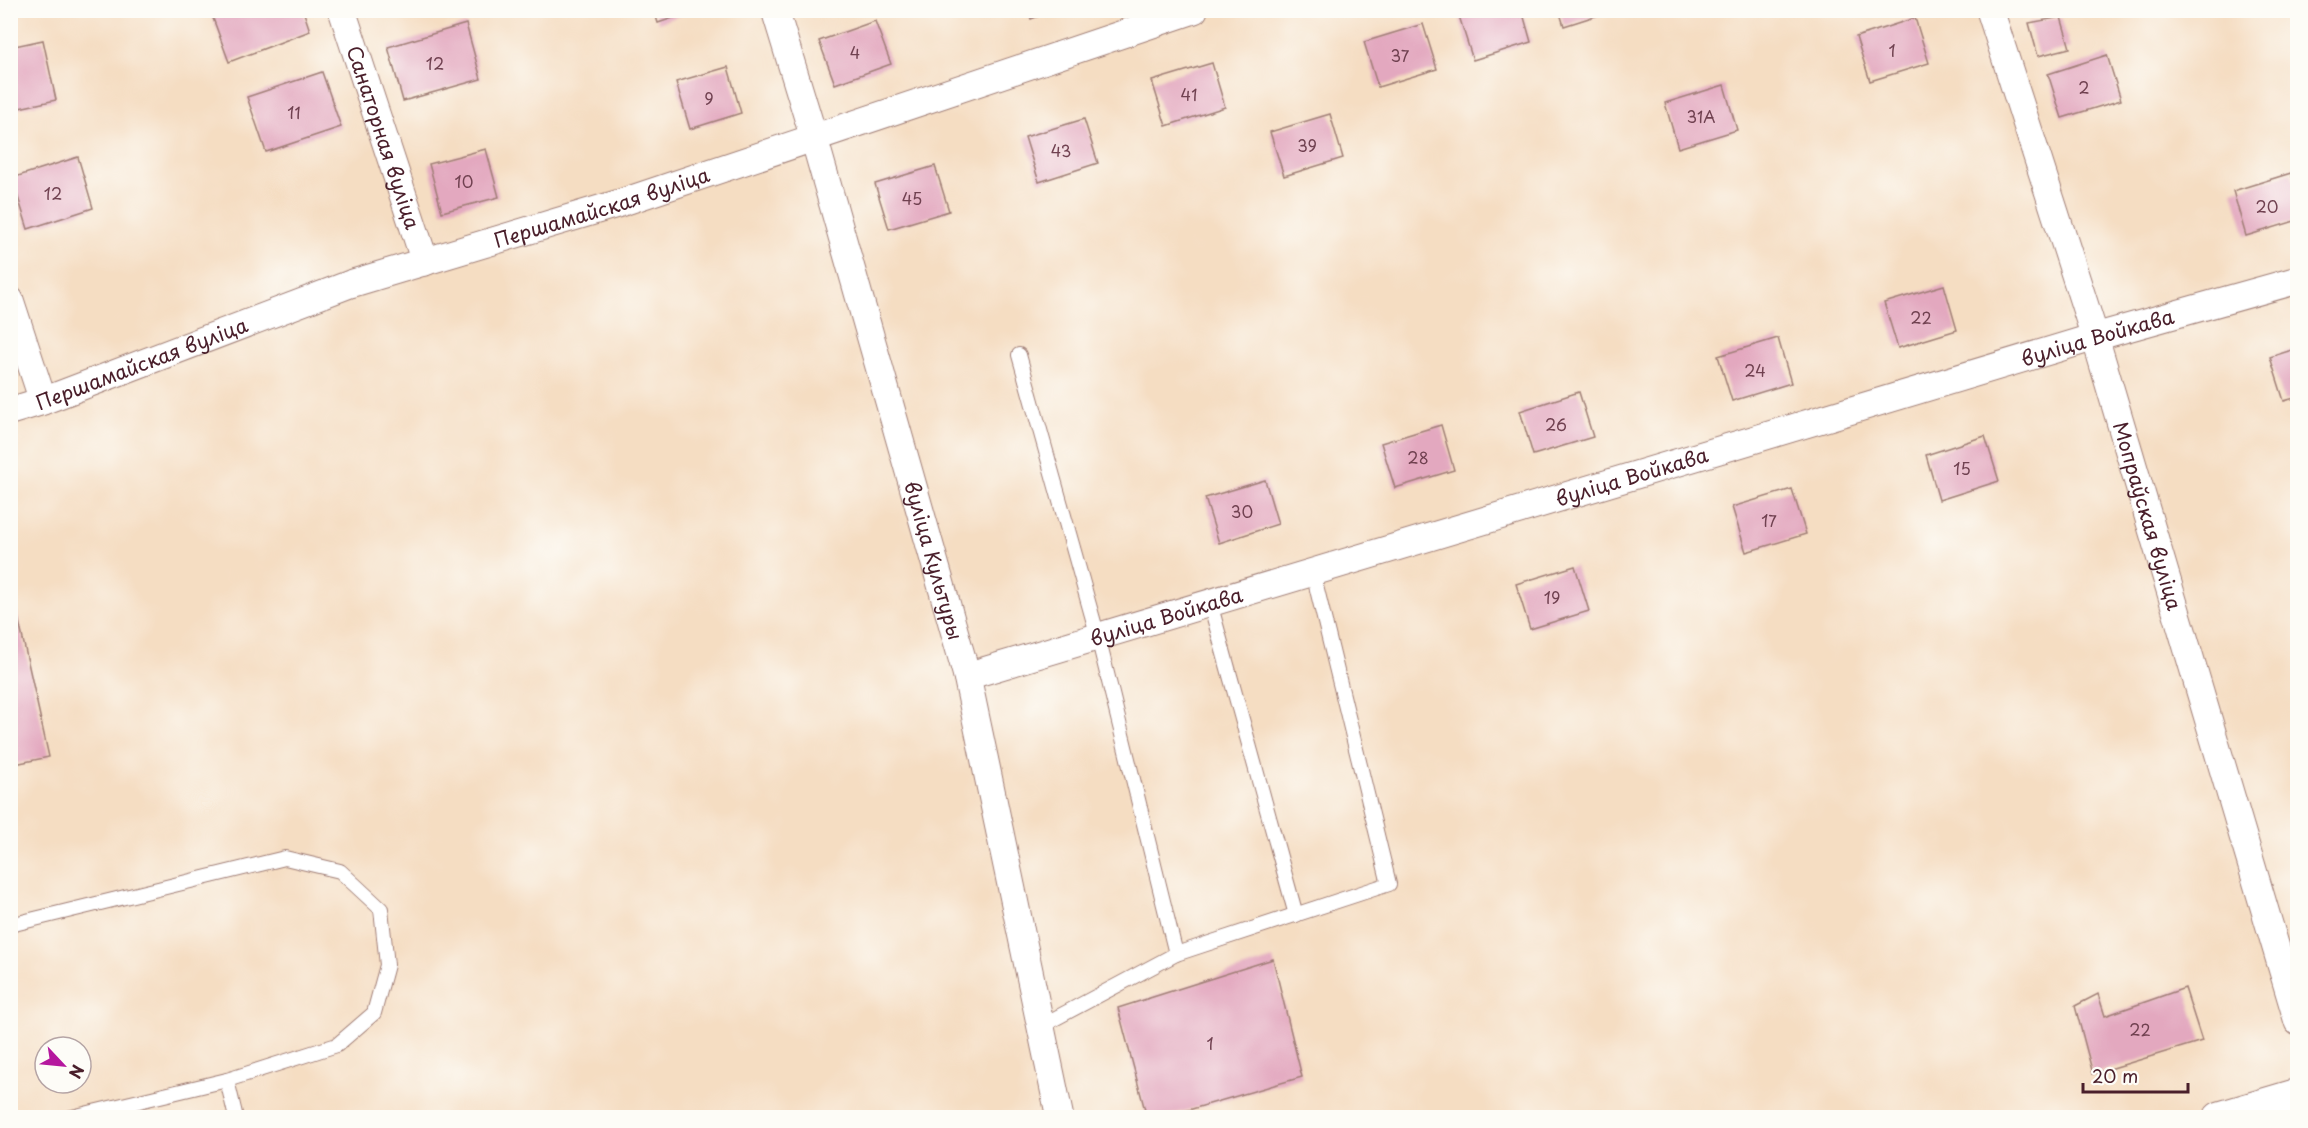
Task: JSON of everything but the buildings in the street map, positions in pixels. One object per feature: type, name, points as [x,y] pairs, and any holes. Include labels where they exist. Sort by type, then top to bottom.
[{"type":"street","name":"Санаторная вуліца","points":[[342,10],[424,262]]},
{"type":"street","name":"вуліца Культуры","points":[[775,10],[814,138],[967,676],[1060,1118]]},
{"type":"street","name":"Першамайская вуліца","points":[[10,411],[43,401],[350,284],[620,203],[1194,10]]},
{"type":"street","name":"Мопраўская вуліца","points":[[1990,10],[2095,337],[2298,1023]]},
{"type":"street","name":"вуліца Войкава","points":[[967,676],[2095,337],[2298,280]]},
{"type":"street","points":[[10,300],[43,401]]},
{"type":"street","points":[[2220,1118],[2298,1095]]},
{"type":"lane","points":[[1019,355],[1098,637],[1176,954]]},
{"type":"lane","points":[[1041,1026],[1176,954],[1389,884],[1313,573]]},
{"type":"lane","points":[[1210,603],[1296,915]]},
{"type":"lane","points":[[10,925],[285,858],[340,871],[381,909],[387,965],[374,1013],[337,1046],[227,1080],[68,1118]]},
{"type":"lane","points":[[227,1080],[236,1118]]}]
